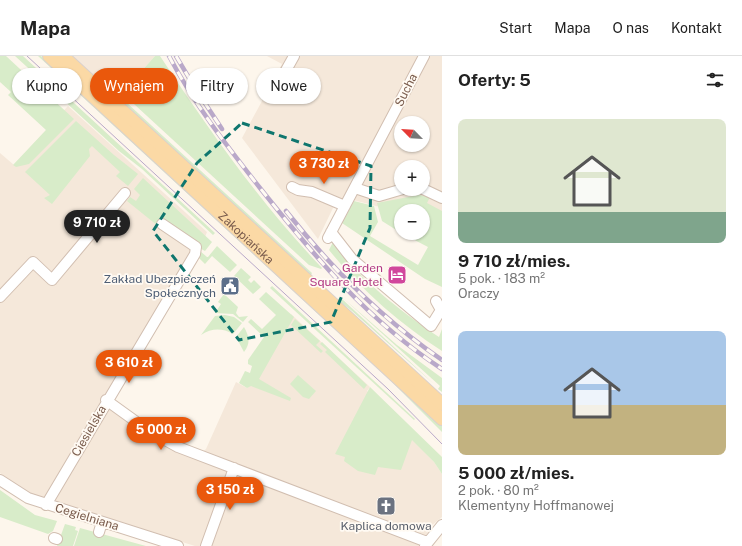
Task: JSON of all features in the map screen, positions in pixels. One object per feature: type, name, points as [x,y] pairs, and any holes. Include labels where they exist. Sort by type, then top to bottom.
[{"type":"main road","name":"Zakopiańska","points":[[49,56],[442,419]]},
{"type":"main road","name":"Zakopiańska","points":[[63,56],[442,404]]},
{"type":"street","points":[[287,68],[294,56]]},
{"type":"street","name":"Sucha","points":[[424,56],[329,235],[352,258],[431,326],[441,310],[436,301]]},
{"type":"street","points":[[292,187],[298,190],[312,192],[345,206]]},
{"type":"street","points":[[355,188],[379,196],[394,192]]},
{"type":"street","points":[[430,192],[442,198]]},
{"type":"street","points":[[0,297],[33,262],[52,280],[125,193]]},
{"type":"street","name":"Ciesielska","points":[[46,505],[106,400],[195,254],[196,247],[162,224]]},
{"type":"street","points":[[106,400],[149,431],[178,447],[386,526],[426,544],[442,525]]},
{"type":"street","points":[[206,546],[234,468]]},
{"type":"street","name":"Cegielniana","points":[[0,480],[28,498],[46,505],[178,546]]},
{"type":"street","points":[[99,532],[102,522]]},
{"type":"highlighted area","points":[[242,123],[371,166],[370,228],[331,322],[239,340],[153,231],[197,163]]},
{"type":"shaded area","points":[[69,56],[155,56],[144,68],[90,68],[90,75]]},
{"type":"shaded area","points":[[267,56],[442,56],[442,216],[430,210],[430,204],[394,204],[394,208],[380,207],[353,200],[333,208],[318,239],[242,138],[260,104],[321,104],[321,68],[280,68],[282,64]]},
{"type":"shaded area","points":[[68,106],[207,232],[196,259],[114,399],[150,427],[177,442],[202,452],[206,449],[236,382],[247,388],[291,314],[370,387],[367,391],[434,462],[442,474],[442,517],[431,526],[421,546],[195,546],[33,496],[0,473],[0,153],[14,165]]},
{"type":"green space","points":[[0,56],[6,56],[19,68],[12,68],[12,99],[8,95],[11,92],[0,82]]},
{"type":"green space","points":[[15,56],[23,56],[36,68],[28,68]]},
{"type":"green space","points":[[38,56],[41,56],[54,68],[51,68]]},
{"type":"green space","points":[[155,56],[160,56],[168,68],[144,68]]},
{"type":"green space","points":[[178,83],[186,95],[186,104],[192,104],[256,192],[322,268],[309,265],[134,104],[178,104]]},
{"type":"green space","points":[[82,94],[90,101],[90,104],[82,97]]},
{"type":"green space","points":[[18,104],[58,104],[74,119],[29,164],[16,167],[13,165],[46,130]]},
{"type":"green space","points":[[68,104],[75,104],[215,233],[213,235],[142,169],[119,151]]},
{"type":"green space","points":[[90,104],[93,104],[442,426],[442,432],[392,382]]},
{"type":"green space","points":[[122,104],[128,104],[312,273],[310,277]]},
{"type":"green space","points":[[76,121],[138,174],[128,186],[116,176],[120,172],[92,146],[89,149],[90,156],[52,204],[44,198],[50,195],[25,172]]},
{"type":"green space","points":[[143,178],[212,242],[205,251],[158,226],[127,201],[130,197],[136,201],[140,195],[134,189]]},
{"type":"green space","points":[[414,196],[424,196],[430,197],[427,203],[429,204],[394,204],[394,229],[382,221],[377,203]]},
{"type":"green space","points":[[354,201],[374,206],[378,222],[370,236],[418,265],[428,247],[414,240],[430,240],[430,205],[442,211],[442,287],[425,279],[342,223]]},
{"type":"green space","points":[[333,242],[355,269],[396,306],[439,337],[442,329],[442,351],[381,305],[354,279],[329,250]]},
{"type":"green space","points":[[217,246],[237,265],[230,272],[212,256],[205,264],[198,257],[200,251],[208,257]]},
{"type":"green space","points":[[241,268],[251,277],[248,280],[251,283],[254,280],[261,287],[253,294],[234,276]]},
{"type":"green space","points":[[272,286],[415,419],[414,420],[270,288]]},
{"type":"green space","points":[[266,292],[294,317],[259,379],[291,398],[290,401],[251,386],[247,388],[239,383],[245,371],[250,373],[252,366],[248,364],[248,360],[264,337],[248,322],[251,319],[262,329],[276,315],[259,299]]},
{"type":"green space","points":[[224,294],[238,307],[236,313],[239,317],[248,316],[243,322],[233,314],[215,313],[221,304],[218,302]]},
{"type":"green space","points":[[339,298],[342,299],[435,385],[338,300]]},
{"type":"green space","points":[[343,298],[397,345],[442,378],[442,392],[438,389],[440,386]]},
{"type":"green space","points":[[225,315],[234,317],[242,323],[233,334],[225,331],[213,330],[201,335],[215,316]]},
{"type":"green space","points":[[295,319],[320,341],[316,345],[323,351],[321,353],[291,325]]},
{"type":"green space","points":[[244,327],[247,333],[248,346],[244,352],[236,337]]},
{"type":"green space","points":[[322,342],[367,385],[364,389],[325,352],[327,350],[320,344]]},
{"type":"green space","points":[[298,375],[316,391],[309,399],[303,397],[290,384]]},
{"type":"green space","points":[[370,387],[442,457],[442,474],[434,462],[412,440],[401,470],[378,467],[375,475],[358,471],[344,461],[345,457],[335,454]]},
{"type":"green space","points":[[0,490],[35,515],[57,521],[53,531],[48,534],[0,517]]},
{"type":"green space","points":[[65,524],[76,527],[75,530],[78,531],[73,546],[57,546]]},
{"type":"green space","points":[[80,528],[146,546],[74,546]]},
{"type":"tram line","points":[[27,56],[388,389],[442,444]]},
{"type":"railway","points":[[169,56],[189,91],[223,140],[281,214],[322,263],[390,330],[442,369]]},
{"type":"railway","points":[[176,56],[222,129]]},
{"type":"railway","points":[[286,211],[321,253],[358,292],[398,327],[442,360]]},
{"type":"place","name":"Garden Square Hotel","points":[[397,275]]},
{"type":"place","name":"Zakład Ubezpieczeń Społecznych","points":[[230,286]]},
{"type":"place","name":"Kaplica domowa","points":[[386,506]]}]
